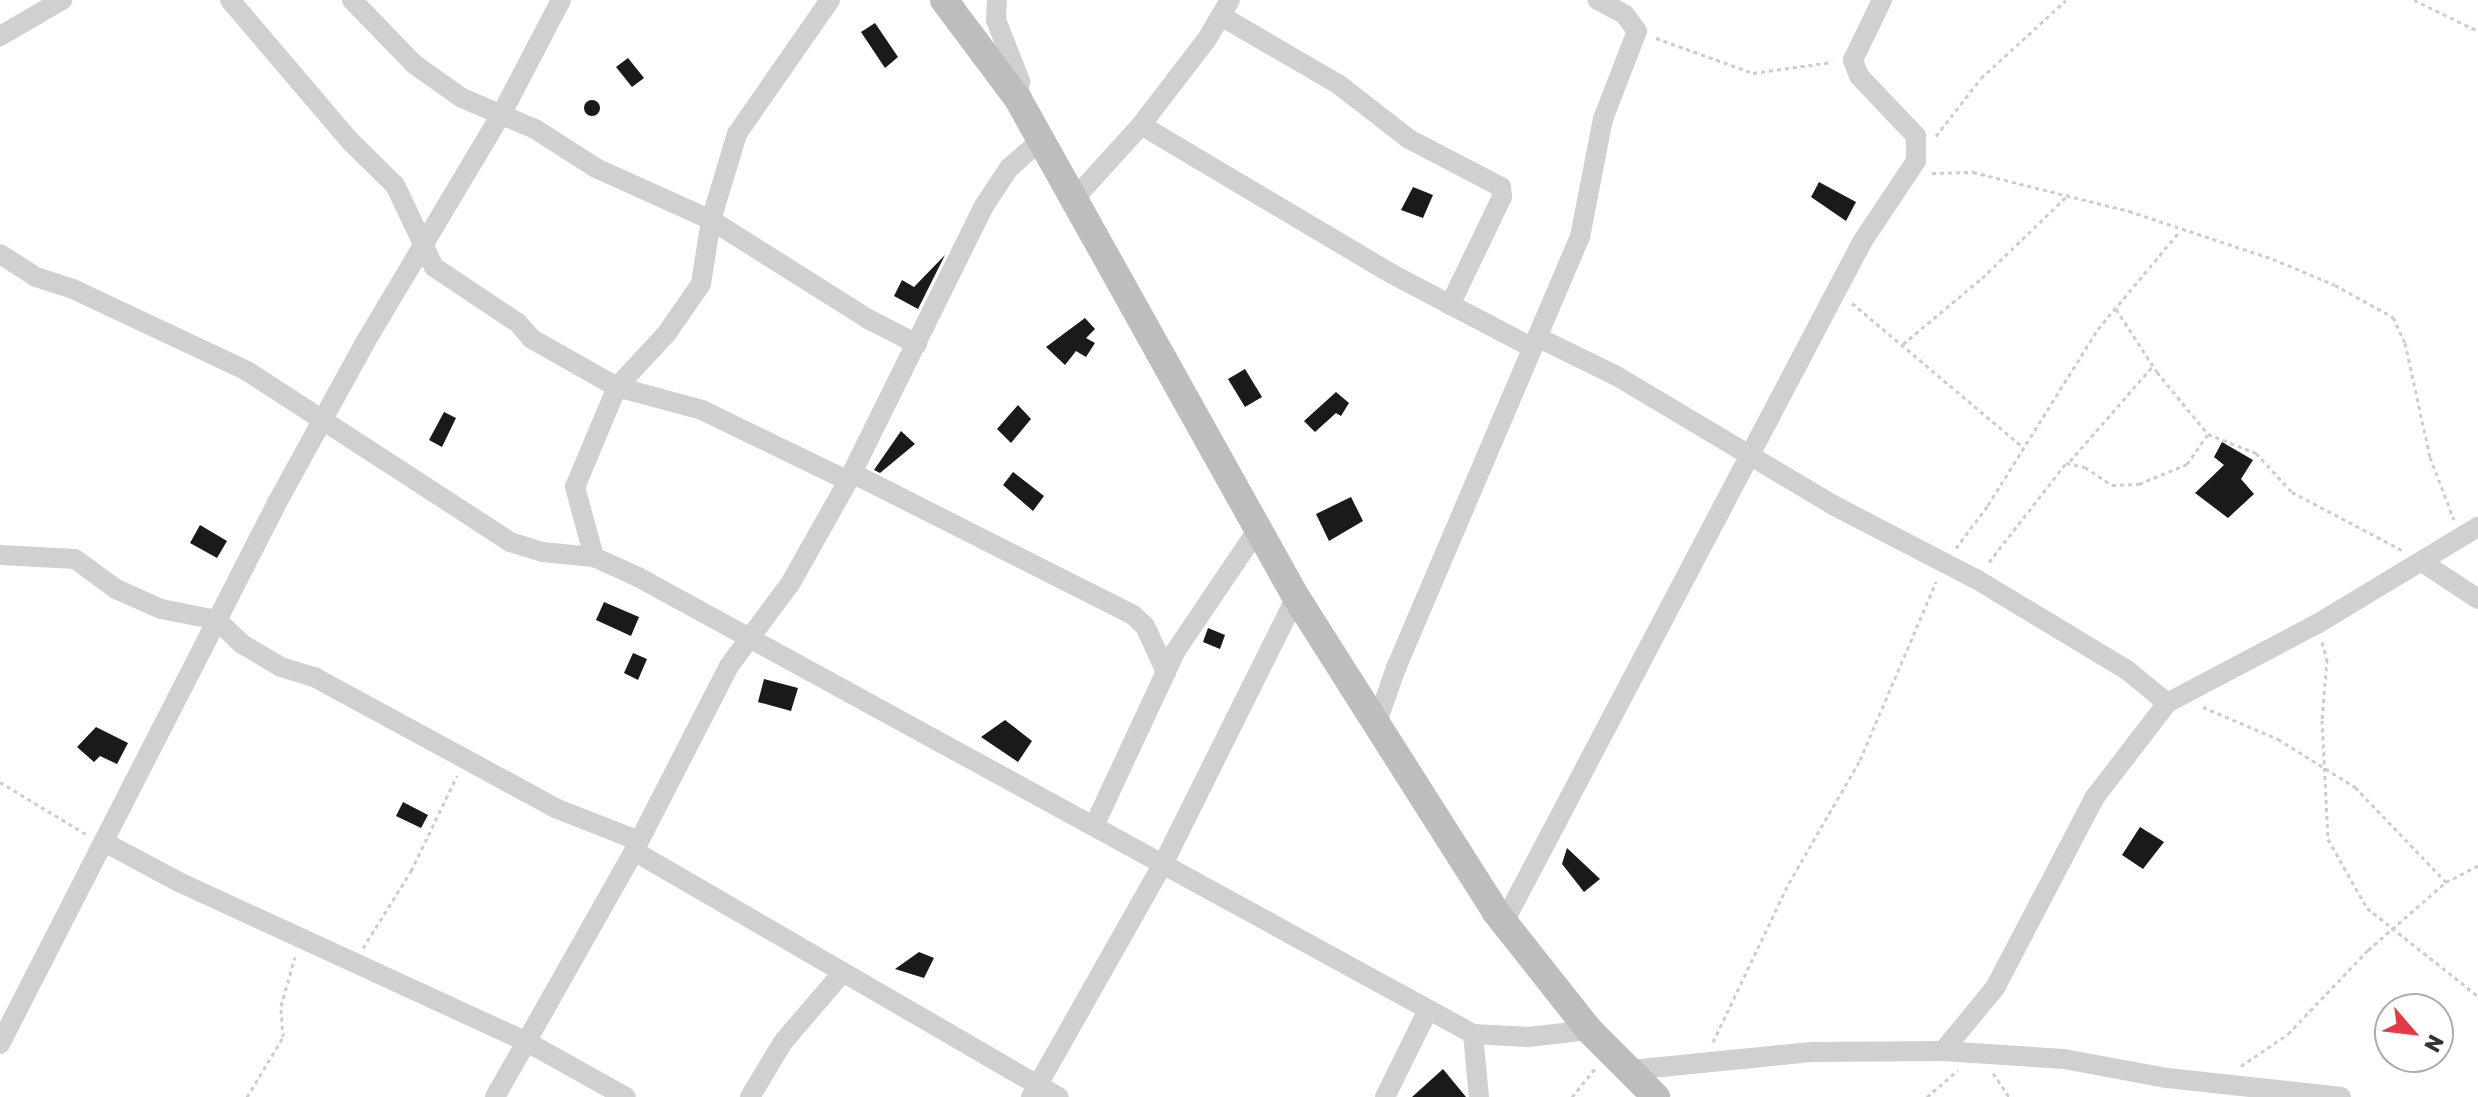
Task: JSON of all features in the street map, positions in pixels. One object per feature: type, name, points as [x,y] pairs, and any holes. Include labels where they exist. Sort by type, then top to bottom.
[{"type":"main road","points":[[944,0],[1018,99],[1296,597],[1376,725],[1504,922],[1589,1030],[1656,1097]]},
{"type":"street","points":[[0,36],[62,0]]},
{"type":"street","points":[[230,0],[349,140],[395,185],[405,199],[421,250],[434,267],[518,323],[532,339],[617,387],[702,410],[850,477],[1133,615],[1145,626],[1166,672]]},
{"type":"street","points":[[352,0],[436,82],[502,113],[596,168],[711,220],[868,319],[917,344]]},
{"type":"street","points":[[0,1044],[105,845],[217,620],[323,423],[502,113],[561,0]]},
{"type":"street","points":[[594,557],[575,487],[617,387],[667,333],[701,284],[711,220],[746,117],[830,0]]},
{"type":"street","points":[[997,0],[996,20],[1020,81],[1018,99]]},
{"type":"street","points":[[1376,725],[1580,237],[1603,119],[1637,31],[1624,14],[1598,0]]},
{"type":"street","points":[[1504,922],[1875,219],[1913,165],[1916,136],[1859,76],[1853,60],[1882,0]]},
{"type":"street","points":[[1074,199],[1141,125],[1224,6],[1338,84],[1409,139],[1501,187],[1502,197],[1450,305]]},
{"type":"street","points":[[1141,125],[1450,305],[1676,409],[1748,456],[1943,565],[1976,579],[2174,700]]},
{"type":"street","points":[[495,1097],[636,846],[690,735],[750,640],[790,584],[850,477],[984,206],[1009,168],[1040,141]]},
{"type":"street","points":[[0,254],[36,277],[191,342],[247,371],[510,542],[542,552],[594,557],[1473,1034],[1528,1037],[1589,1030]]},
{"type":"street","points":[[1094,826],[1166,672],[1209,596],[1258,529]]},
{"type":"street","points":[[1943,1051],[1995,988],[2095,797],[2174,700],[2317,624],[2470,532]]},
{"type":"street","points":[[0,555],[75,559],[116,589],[161,609],[217,620],[257,654],[316,678],[464,761],[636,846],[1035,1091],[1059,1097]]},
{"type":"street","points":[[2422,562],[2478,599]]},
{"type":"street","points":[[1035,1091],[1163,864],[1296,597]]},
{"type":"street","points":[[105,845],[527,1042],[626,1097]]},
{"type":"street","points":[[750,1097],[783,1042],[843,972]]},
{"type":"street","points":[[1385,1097],[1428,1010]]},
{"type":"street","points":[[1473,1034],[1479,1097]]},
{"type":"street","points":[[1622,1062],[1971,1051],[2341,1097]]},
{"type":"path","points":[[1913,165],[1981,78],[2066,0]]},
{"type":"path","points":[[2414,0],[2478,31]]},
{"type":"path","points":[[1637,31],[1753,73],[1782,65],[1853,60]]},
{"type":"path","points":[[1913,165],[1973,172],[2069,194],[2298,269],[2393,317],[2405,343],[2430,457],[2470,532]]},
{"type":"path","points":[[1902,344],[1982,278],[2069,194]]},
{"type":"path","points":[[1705,1060],[1789,883],[1860,760],[1943,565],[1988,505],[2116,308],[2180,231]]},
{"type":"path","points":[[1838,294],[1881,322],[1902,344],[2023,447]]},
{"type":"path","points":[[2116,308],[2153,366],[2208,434],[2256,453],[2292,492],[2422,562]]},
{"type":"path","points":[[1976,579],[2070,461],[2153,366]]},
{"type":"path","points":[[2070,461],[2112,485],[2139,484],[2187,464],[2208,434]]},
{"type":"path","points":[[2317,624],[2327,659],[2324,765],[2328,839],[2358,896],[2478,996]]},
{"type":"path","points":[[2174,700],[2324,765],[2371,803],[2446,882]]},
{"type":"path","points":[[356,962],[378,917],[411,871],[464,761]]},
{"type":"path","points":[[0,782],[105,845]]},
{"type":"path","points":[[2216,1082],[2288,1034],[2319,997],[2446,882],[2478,866]]},
{"type":"path","points":[[247,1097],[283,1037],[281,1006],[300,934]]},
{"type":"path","points":[[1927,1097],[1951,1079],[1971,1051]]},
{"type":"path","points":[[1572,1097],[1579,1083],[1622,1062]]},
{"type":"building","points":[[875,23],[898,57],[885,68],[861,32]]},
{"type":"building","points":[[628,58],[644,78],[632,87],[616,67]]},
{"type":"building","points":[[592,100],[600,108],[592,116],[584,108]]},
{"type":"building","points":[[1819,182],[1856,202],[1846,221],[1811,197]]},
{"type":"building","points":[[1413,187],[1433,195],[1423,218],[1401,210]]},
{"type":"building","points":[[945,255],[918,309],[894,296],[902,280],[914,287]]},
{"type":"building","points":[[1085,318],[1095,329],[1086,338],[1095,343],[1086,357],[1076,351],[1065,365],[1046,347]]},
{"type":"building","points":[[1245,369],[1262,397],[1245,407],[1228,379]]},
{"type":"building","points":[[1336,392],[1349,403],[1341,416],[1336,413],[1315,432],[1304,421]]},
{"type":"building","points":[[1018,405],[1031,419],[1011,443],[997,429]]},
{"type":"building","points":[[444,412],[456,418],[442,447],[429,440]]},
{"type":"building","points":[[901,431],[915,444],[880,473],[874,470]]},
{"type":"building","points":[[2222,442],[2253,460],[2241,479],[2254,494],[2228,518],[2195,493],[2224,465],[2214,457]]},
{"type":"building","points":[[1013,472],[1044,496],[1033,511],[1003,485]]},
{"type":"building","points":[[1351,497],[1363,521],[1329,541],[1316,514]]},
{"type":"building","points":[[200,525],[227,541],[217,558],[190,543]]},
{"type":"building","points":[[604,602],[639,617],[631,636],[596,620]]},
{"type":"building","points":[[1208,628],[1225,635],[1220,649],[1203,642]]},
{"type":"building","points":[[633,653],[647,659],[638,680],[624,673]]},
{"type":"building","points":[[764,679],[798,688],[791,711],[758,702]]},
{"type":"building","points":[[1005,720],[1032,741],[1018,762],[981,737]]},
{"type":"building","points":[[96,727],[128,743],[117,764],[100,756],[94,762],[77,747]]},
{"type":"building","points":[[403,802],[428,815],[421,828],[396,816]]},
{"type":"building","points":[[2140,827],[2164,842],[2143,869],[2122,855]]},
{"type":"building","points":[[1567,848],[1600,879],[1584,892],[1562,864]]},
{"type":"building","points":[[919,952],[934,958],[924,978],[895,969]]},
{"type":"building","points":[[1443,1069],[1466,1097],[1412,1097]]}]
